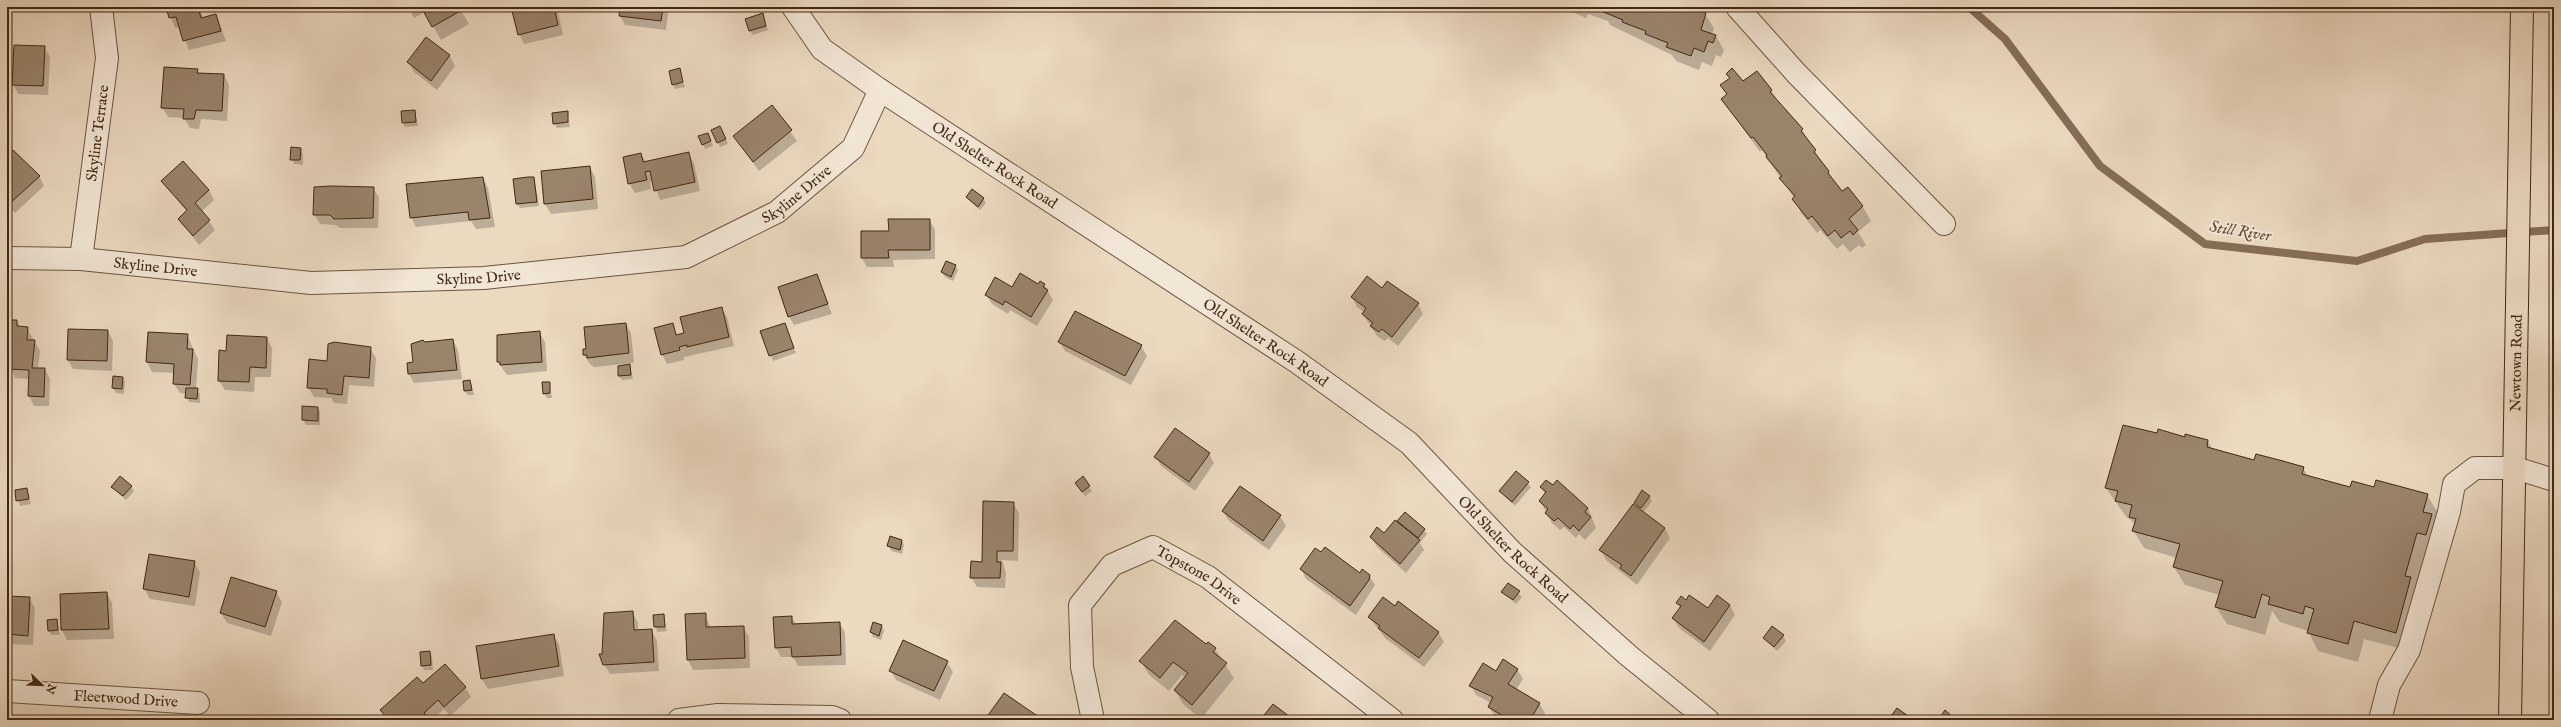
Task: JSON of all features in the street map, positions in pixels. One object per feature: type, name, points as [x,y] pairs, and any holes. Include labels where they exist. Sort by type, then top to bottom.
[{"type":"main road","name":"Newtown Road","points":[[2510,720],[2522,7]]},
{"type":"street","name":"Skyline Terrace","points":[[81,259],[107,58],[101,7]]},
{"type":"street","name":"Old Shelter Rock Road","points":[[793,7],[822,50],[880,90],[1297,362],[1409,443],[1512,552],[1629,656],[1708,720]]},
{"type":"street","points":[[1737,7],[1796,73],[1944,224]]},
{"type":"street","name":"Skyline Drive","points":[[7,258],[81,259],[311,283],[484,278],[686,257],[777,212],[853,148],[880,90]]},
{"type":"street","points":[[2380,720],[2389,685],[2409,650],[2448,512],[2454,484],[2476,468],[2515,468],[2554,480]]},
{"type":"street","name":"Topstone Drive","points":[[1094,720],[1082,667],[1080,605],[1112,566],[1153,547],[1208,577],[1392,720]]},
{"type":"street","name":"Fleetwood Drive","points":[[7,691],[198,703]]},
{"type":"street","points":[[679,720],[718,716],[832,717],[840,720]]},
{"type":"building","points":[[166,7],[198,7],[201,18],[216,14],[221,31],[183,41],[176,17],[169,18]]},
{"type":"building","points":[[421,7],[460,7],[462,10],[432,27]]},
{"type":"building","points":[[511,7],[554,7],[558,25],[518,35]]},
{"type":"building","points":[[620,7],[663,7],[661,21],[619,16]]},
{"type":"building","points":[[1599,7],[1690,7],[1706,13],[1701,30],[1716,35],[1713,43],[1708,41],[1704,52],[1694,48],[1691,56],[1666,47],[1668,43],[1645,34],[1646,31],[1622,22],[1623,20],[1601,11],[1602,8]]},
{"type":"building","points":[[763,13],[766,26],[749,31],[745,19]]},
{"type":"building","points":[[426,37],[450,55],[431,81],[407,62]]},
{"type":"building","points":[[14,45],[45,46],[43,86],[12,85]]},
{"type":"building","points":[[164,67],[198,69],[197,73],[224,74],[222,111],[196,110],[194,119],[183,119],[184,109],[161,108]]},
{"type":"building","points":[[680,68],[683,82],[672,85],[669,71]]},
{"type":"building","points":[[1732,68],[1743,81],[1757,71],[1772,90],[1770,92],[1803,129],[1801,131],[1816,150],[1814,152],[1842,191],[1848,187],[1863,206],[1849,219],[1858,230],[1853,235],[1850,231],[1841,238],[1835,230],[1828,236],[1812,216],[1808,219],[1792,199],[1795,196],[1779,178],[1782,176],[1766,157],[1767,155],[1753,137],[1751,138],[1721,99],[1727,94],[1720,85],[1730,78],[1726,74]]},
{"type":"building","points":[[772,105],[792,130],[753,162],[733,136]]},
{"type":"building","points":[[415,110],[416,122],[402,123],[401,111]]},
{"type":"building","points":[[568,111],[568,122],[553,124],[552,113]]},
{"type":"building","points":[[720,126],[726,139],[717,143],[711,130]]},
{"type":"building","points":[[708,133],[711,141],[702,145],[698,136]]},
{"type":"building","points":[[291,147],[301,148],[300,160],[290,160]]},
{"type":"building","points":[[13,150],[40,176],[9,204],[7,202],[7,157]]},
{"type":"building","points":[[689,152],[695,182],[654,191],[650,171],[645,172],[647,180],[628,184],[623,157],[641,153],[643,162]]},
{"type":"building","points":[[183,161],[209,190],[195,203],[210,220],[193,236],[178,219],[187,210],[161,181]]},
{"type":"building","points":[[590,166],[593,199],[544,204],[541,171]]},
{"type":"building","points":[[483,177],[490,218],[469,220],[468,212],[410,218],[406,184]]},
{"type":"building","points":[[534,177],[537,202],[516,204],[513,179]]},
{"type":"building","points":[[314,187],[374,187],[373,218],[334,219],[330,215],[313,215]]},
{"type":"building","points":[[972,189],[984,198],[978,207],[966,197]]},
{"type":"building","points":[[888,219],[930,219],[930,250],[888,250],[889,258],[861,258],[861,231],[889,231]]},
{"type":"building","points":[[946,261],[956,265],[951,277],[941,272]]},
{"type":"building","points":[[1020,273],[1038,284],[1040,281],[1045,284],[1043,287],[1048,290],[1031,317],[1005,301],[1003,305],[985,295],[995,277],[1012,287]]},
{"type":"building","points":[[817,274],[828,304],[788,317],[778,287]]},
{"type":"building","points":[[1367,276],[1382,288],[1387,281],[1419,303],[1392,337],[1382,329],[1379,332],[1370,326],[1373,323],[1362,314],[1366,308],[1351,297]]},
{"type":"building","points":[[722,307],[729,337],[687,347],[687,345],[679,347],[680,350],[661,355],[654,328],[673,323],[676,335],[684,333],[680,317]]},
{"type":"building","points":[[1075,311],[1142,345],[1125,376],[1058,342]]},
{"type":"building","points":[[8,320],[17,320],[17,326],[28,327],[27,340],[35,340],[32,368],[45,368],[44,397],[28,396],[29,370],[8,369]]},
{"type":"building","points":[[626,323],[629,353],[587,358],[587,355],[583,355],[583,349],[586,349],[584,327]]},
{"type":"building","points":[[785,323],[794,348],[769,356],[760,331]]},
{"type":"building","points":[[68,329],[108,330],[107,361],[67,360]]},
{"type":"building","points":[[540,331],[542,362],[500,365],[500,362],[497,362],[497,335]]},
{"type":"building","points":[[148,332],[188,334],[187,349],[193,349],[190,385],[173,384],[174,364],[146,362]]},
{"type":"building","points":[[227,335],[267,337],[266,368],[250,367],[249,382],[218,381],[219,350],[226,351]]},
{"type":"building","points":[[453,339],[457,370],[408,374],[407,363],[413,362],[411,344],[423,340],[425,342]]},
{"type":"building","points":[[334,342],[371,347],[369,378],[344,376],[342,395],[327,393],[327,389],[307,388],[309,359],[327,361],[328,344]]},
{"type":"building","points":[[630,364],[631,375],[618,376],[618,366]]},
{"type":"building","points":[[113,376],[123,377],[122,389],[112,388]]},
{"type":"building","points":[[470,380],[472,390],[464,391],[463,381]]},
{"type":"building","points":[[542,382],[550,382],[550,393],[543,394]]},
{"type":"building","points":[[186,388],[198,388],[197,399],[185,398]]},
{"type":"building","points":[[302,406],[318,407],[318,421],[302,420]]},
{"type":"building","points":[[2123,425],[2157,433],[2158,429],[2185,437],[2185,434],[2208,440],[2207,447],[2254,460],[2256,454],[2283,461],[2304,467],[2302,474],[2350,487],[2352,481],[2374,487],[2376,480],[2428,494],[2423,512],[2432,514],[2426,535],[2417,533],[2405,576],[2411,577],[2396,633],[2354,621],[2348,644],[2307,633],[2314,609],[2305,606],[2303,614],[2268,604],[2270,597],[2262,594],[2255,618],[2215,607],[2223,581],[2173,567],[2180,544],[2132,531],[2136,519],[2129,517],[2132,505],[2115,501],[2118,491],[2105,488]]},
{"type":"building","points":[[1175,428],[1210,453],[1189,482],[1154,457]]},
{"type":"building","points":[[1516,471],[1529,482],[1512,502],[1499,491]]},
{"type":"building","points":[[120,476],[132,486],[123,496],[111,487]]},
{"type":"building","points":[[1083,476],[1090,486],[1082,492],[1075,483]]},
{"type":"building","points":[[1546,480],[1553,485],[1557,480],[1588,508],[1585,512],[1591,517],[1579,531],[1573,525],[1570,529],[1558,518],[1554,521],[1545,513],[1548,509],[1539,501],[1546,492],[1540,487]]},
{"type":"building","points":[[1240,486],[1281,515],[1263,541],[1222,511]]},
{"type":"building","points":[[27,488],[29,499],[16,501],[15,490]]},
{"type":"building","points":[[1642,490],[1650,496],[1641,508],[1634,503]]},
{"type":"building","points":[[983,501],[1014,502],[1013,551],[997,551],[997,562],[1001,562],[1000,578],[970,578],[971,561],[982,562]]},
{"type":"building","points":[[1633,504],[1665,528],[1631,576],[1620,568],[1622,565],[1599,550]]},
{"type":"building","points":[[1405,512],[1425,529],[1418,538],[1397,521]]},
{"type":"building","points":[[1395,520],[1420,540],[1400,564],[1370,537],[1377,527],[1384,533]]},
{"type":"building","points":[[890,536],[902,540],[900,550],[887,546]]},
{"type":"building","points":[[1325,547],[1360,573],[1362,569],[1370,575],[1369,580],[1350,606],[1300,569],[1315,548],[1321,552]]},
{"type":"building","points":[[149,554],[195,561],[189,597],[143,589]]},
{"type":"building","points":[[231,577],[277,591],[265,627],[220,613]]},
{"type":"building","points":[[1508,583],[1520,591],[1513,600],[1501,592]]},
{"type":"building","points":[[107,592],[109,629],[61,630],[60,594]]},
{"type":"building","points":[[1689,595],[1708,608],[1717,595],[1730,605],[1704,642],[1672,618],[1681,606],[1676,603],[1681,596],[1686,600]]},
{"type":"building","points":[[7,596],[30,597],[28,636],[7,634]]},
{"type":"building","points":[[1383,597],[1395,606],[1398,601],[1439,632],[1419,658],[1378,628],[1380,626],[1368,617]]},
{"type":"building","points":[[633,611],[634,630],[652,629],[654,662],[603,665],[599,654],[602,654],[604,613]]},
{"type":"building","points":[[706,613],[706,627],[744,626],[745,658],[687,660],[685,614]]},
{"type":"building","points":[[664,614],[665,627],[654,627],[653,615]]},
{"type":"building","points":[[792,616],[792,624],[840,622],[841,655],[792,657],[791,647],[775,648],[773,617]]},
{"type":"building","points":[[57,619],[58,630],[48,631],[47,620]]},
{"type":"building","points":[[1175,620],[1206,644],[1208,642],[1216,648],[1213,652],[1227,663],[1192,705],[1174,690],[1188,673],[1173,662],[1160,678],[1139,661]]},
{"type":"building","points":[[873,622],[882,625],[879,636],[870,632]]},
{"type":"building","points":[[1772,626],[1784,635],[1774,647],[1763,638]]},
{"type":"building","points":[[554,634],[559,666],[481,679],[476,646]]},
{"type":"building","points":[[903,640],[948,661],[934,691],[889,671]]},
{"type":"building","points":[[430,651],[431,665],[421,666],[420,652]]},
{"type":"building","points":[[1503,659],[1518,669],[1508,684],[1540,703],[1530,720],[1510,720],[1488,707],[1493,697],[1469,686],[1483,663],[1496,671]]},
{"type":"building","points":[[445,664],[466,687],[444,707],[438,700],[424,713],[427,716],[422,720],[389,720],[380,710],[417,677],[423,683]]},
{"type":"building","points":[[1004,693],[1039,717],[1037,720],[989,720],[986,718]]},
{"type":"building","points":[[1273,704],[1294,720],[1260,720]]},
{"type":"building","points":[[1897,708],[1901,711],[1914,720],[1888,720]]},
{"type":"building","points":[[1945,710],[1955,719],[1954,720],[1938,720]]},
{"type":"waterway","name":"Still River","points":[[1969,7],[2005,39],[2100,166],[2205,244],[2357,261],[2425,239],[2554,230]]}]
